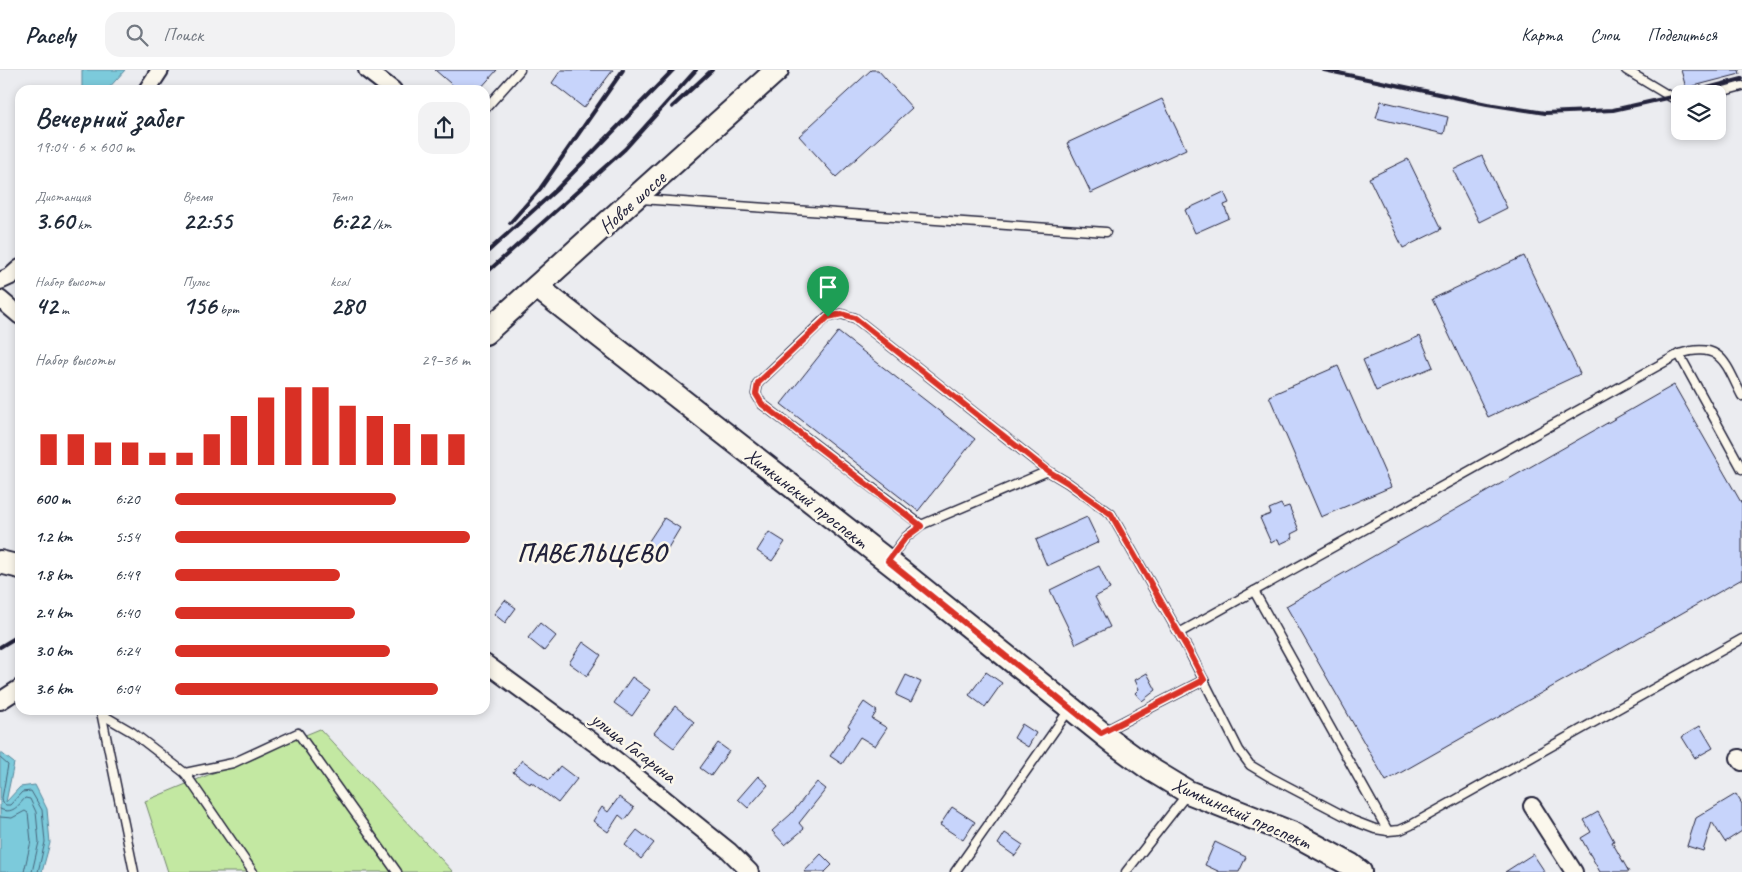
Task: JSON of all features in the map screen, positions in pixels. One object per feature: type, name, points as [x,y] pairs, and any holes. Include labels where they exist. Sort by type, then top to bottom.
[{"type":"street","points":[[150,85],[160,70]]},
{"type":"street","points":[[367,70],[386,85]]},
{"type":"street","name":"Новое шоссе","points":[[490,329],[777,70]]},
{"type":"street","points":[[0,281],[15,272]]},
{"type":"street","name":"Химкинский проспект","points":[[537,287],[888,561],[1101,733],[1150,769],[1188,792],[1294,834],[1351,865],[1360,872]]},
{"type":"street","points":[[0,300],[15,312]]},
{"type":"street","points":[[0,562],[15,566]]},
{"type":"street","name":"улица Гагарина","points":[[490,667],[601,748],[729,850],[750,872]]},
{"type":"street","points":[[0,701],[15,691]]},
{"type":"street","points":[[1532,806],[1574,872]]},
{"type":"lane","points":[[490,103],[520,70]]},
{"type":"lane","points":[[1626,70],[1656,89],[1671,96]]},
{"type":"lane","points":[[1726,90],[1742,86]]},
{"type":"lane","points":[[635,199],[1106,232]]},
{"type":"lane","points":[[921,526],[762,404],[756,394],[758,383],[828,317],[842,314],[855,318],[1048,471],[1111,514],[1179,633],[1239,750],[1250,765],[1354,821],[1375,829],[1388,831],[1400,830],[1411,825],[1742,639]]},
{"type":"lane","points":[[1179,633],[1678,354],[1691,350],[1717,353],[1726,365],[1742,396]]},
{"type":"lane","points":[[1678,354],[1742,469]]},
{"type":"lane","points":[[888,561],[906,537],[921,526],[1048,471]]},
{"type":"lane","points":[[1254,591],[1388,831]]},
{"type":"lane","points":[[1101,733],[1204,680]]},
{"type":"lane","points":[[955,872],[1070,708]]},
{"type":"lane","points":[[102,715],[134,872]]},
{"type":"lane","points":[[106,715],[132,732],[185,773],[252,872]]},
{"type":"lane","points":[[185,773],[233,763],[298,733],[396,872]]},
{"type":"lane","points":[[1126,872],[1188,792]]},
{"type":"green space","points":[[320,729],[453,872],[168,872],[145,801]]},
{"type":"water","points":[[82,70],[125,70],[112,85],[82,85]]},
{"type":"water","points":[[0,752],[14,763],[6,802],[20,787],[35,785],[47,809],[50,843],[42,872],[0,872]]},
{"type":"building","points":[[435,70],[497,70],[484,85],[452,85]]},
{"type":"building","points":[[561,70],[613,70],[584,108],[552,83]]},
{"type":"building","points":[[871,70],[878,70],[912,108],[836,177],[799,136]]},
{"type":"building","points":[[1681,70],[1739,70],[1740,74],[1698,85],[1685,85]]},
{"type":"building","points":[[1162,99],[1186,149],[1091,193],[1067,143]]},
{"type":"building","points":[[1381,101],[1448,117],[1444,134],[1376,118]]},
{"type":"building","points":[[1482,156],[1507,208],[1479,222],[1453,170]]},
{"type":"building","points":[[1408,159],[1442,229],[1403,248],[1369,178]]},
{"type":"building","points":[[1224,192],[1229,203],[1224,205],[1229,218],[1195,233],[1185,210]]},
{"type":"building","points":[[1524,256],[1580,374],[1488,417],[1432,299]]},
{"type":"building","points":[[838,332],[975,439],[918,511],[781,404]]},
{"type":"building","points":[[1420,336],[1433,367],[1376,391],[1363,360]]},
{"type":"building","points":[[1338,366],[1391,487],[1321,517],[1269,396]]},
{"type":"building","points":[[1674,385],[1742,504],[1742,579],[1386,781],[1286,606]]},
{"type":"building","points":[[1281,504],[1283,508],[1289,506],[1299,530],[1291,534],[1293,538],[1280,544],[1278,539],[1271,543],[1260,518],[1271,514],[1269,509]]},
{"type":"building","points":[[1087,517],[1099,542],[1047,566],[1036,540]]},
{"type":"building","points":[[664,518],[680,528],[662,558],[645,547]]},
{"type":"building","points":[[769,532],[785,542],[772,561],[757,551]]},
{"type":"building","points":[[1099,566],[1110,589],[1095,597],[1110,627],[1076,644],[1050,590]]},
{"type":"building","points":[[505,600],[516,608],[505,623],[494,614]]},
{"type":"building","points":[[540,623],[556,636],[544,651],[528,638]]},
{"type":"building","points":[[583,642],[601,655],[587,676],[569,663]]},
{"type":"building","points":[[986,672],[1002,683],[985,707],[969,695]]},
{"type":"building","points":[[1147,673],[1156,690],[1142,701],[1135,693],[1139,689],[1135,680]]},
{"type":"building","points":[[906,675],[921,682],[911,702],[896,695]]},
{"type":"building","points":[[632,677],[650,690],[632,716],[614,703]]},
{"type":"building","points":[[864,702],[877,711],[872,719],[887,728],[875,746],[860,737],[842,764],[830,756]]},
{"type":"building","points":[[675,706],[694,722],[674,748],[654,733]]},
{"type":"building","points":[[1022,724],[1036,733],[1028,747],[1014,738]]},
{"type":"building","points":[[1700,726],[1713,748],[1695,758],[1682,737]]},
{"type":"building","points":[[718,743],[729,751],[711,776],[700,768]]},
{"type":"building","points":[[522,760],[549,780],[560,766],[577,779],[558,803],[531,782],[530,784],[513,772]]},
{"type":"building","points":[[758,776],[768,785],[748,808],[738,799]]},
{"type":"building","points":[[817,782],[826,789],[799,823],[804,829],[785,845],[772,831],[791,814]]},
{"type":"building","points":[[1736,794],[1742,804],[1742,831],[1725,842],[1712,822],[1703,851],[1687,846],[1696,818]]},
{"type":"building","points":[[619,797],[634,808],[625,820],[619,815],[608,832],[593,821],[602,807],[608,812]]},
{"type":"building","points":[[952,807],[975,822],[963,840],[940,825]]},
{"type":"building","points":[[1598,812],[1629,872],[1600,872],[1581,838],[1591,832],[1584,820]]},
{"type":"building","points":[[637,830],[654,843],[641,859],[625,845]]},
{"type":"building","points":[[1005,833],[1023,845],[1015,856],[998,844]]},
{"type":"building","points":[[1215,842],[1246,857],[1239,872],[1220,872],[1205,865]]},
{"type":"building","points":[[821,854],[832,865],[825,872],[804,872]]},
{"type":"building","points":[[1533,854],[1545,872],[1505,872]]},
{"type":"railway","points":[[510,223],[540,189],[623,70]]},
{"type":"railway","points":[[490,249],[556,190],[673,70]]},
{"type":"railway","points":[[490,270],[625,149],[696,70]]},
{"type":"railway","points":[[672,107],[712,70]]},
{"type":"railway","points":[[1324,70],[1487,104],[1545,113],[1613,110],[1671,97]]},
{"type":"railway","points":[[1719,85],[1742,79]]},
{"type":"railway","points":[[0,647],[15,638]]},
{"type":"district","name":"ПАВЕЛЬЦЕВО","points":[[592,552]]},
{"type":"route","points":[[842,314],[855,318],[1048,471],[1111,514],[1204,680],[1101,733],[888,561],[906,537],[921,526],[762,404],[756,394],[758,383],[828,317],[842,314]]}]
